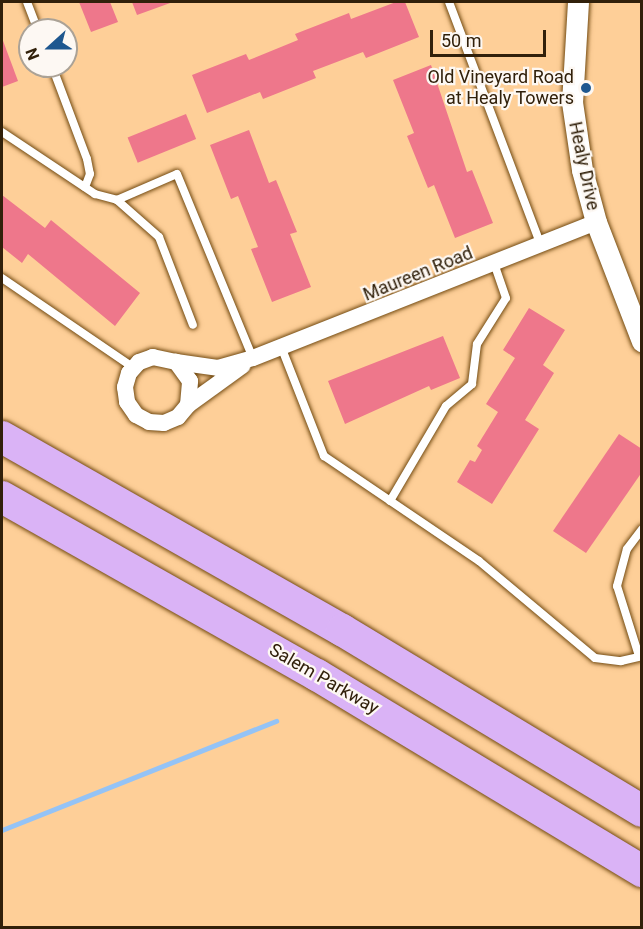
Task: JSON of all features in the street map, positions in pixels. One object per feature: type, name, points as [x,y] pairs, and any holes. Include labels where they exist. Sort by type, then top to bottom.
[{"type":"highway","points":[[2,437],[342,630],[642,811]]},
{"type":"highway","name":"Salem Parkway","points":[[2,496],[317,675],[642,871]]},
{"type":"street","name":"Healy Drive","points":[[578,2],[572,102],[582,170],[596,222],[642,340]]},
{"type":"street","name":"Maureen Road","points":[[253,358],[188,405],[178,417],[164,423],[149,422],[136,415],[127,402],[125,387],[134,368],[153,357],[218,368],[253,358],[282,349],[596,222]]},
{"type":"street","points":[[176,362],[190,381],[188,405]]},
{"type":"lane","points":[[27,2],[33,18]]},
{"type":"lane","points":[[449,2],[541,245]]},
{"type":"lane","points":[[57,78],[87,159],[90,174],[85,187]]},
{"type":"lane","points":[[2,132],[85,187],[117,200],[159,237],[193,325]]},
{"type":"lane","points":[[117,200],[177,174],[253,358]]},
{"type":"lane","points":[[390,501],[446,406],[472,384],[477,344],[506,298],[494,264]]},
{"type":"lane","points":[[2,278],[134,368]]},
{"type":"lane","points":[[282,349],[324,456],[479,561],[595,658],[621,662],[640,656],[617,586],[627,549],[642,529]]},
{"type":"building","points":[[79,2],[110,2],[118,22],[91,32]]},
{"type":"building","points":[[132,2],[173,2],[137,15]]},
{"type":"building","points":[[396,2],[405,2],[419,37],[366,58],[363,52],[313,71],[316,78],[263,99],[260,92],[207,113],[192,75],[246,54],[249,60],[298,40],[295,34],[349,13],[351,19]]},
{"type":"building","points":[[2,38],[18,81],[2,87]]},
{"type":"building","points":[[431,65],[467,172],[472,170],[493,223],[455,238],[434,185],[428,188],[407,136],[414,133],[393,80]]},
{"type":"building","points":[[186,114],[196,139],[138,163],[128,138]]},
{"type":"building","points":[[249,130],[269,183],[276,180],[297,232],[290,234],[311,287],[272,302],[251,249],[258,247],[238,196],[231,199],[210,145]]},
{"type":"building","points":[[2,195],[45,228],[51,220],[140,293],[115,326],[28,254],[22,263],[2,247]]},
{"type":"building","points":[[529,308],[565,330],[543,365],[554,373],[525,420],[539,429],[492,504],[457,482],[470,460],[475,462],[482,450],[477,446],[498,412],[486,404],[515,358],[503,350]]},
{"type":"building","points":[[443,336],[460,378],[431,390],[429,386],[345,424],[328,381]]},
{"type":"building","points":[[619,434],[642,449],[642,472],[586,553],[553,531]]},
{"type":"waterway","points":[[2,830],[276,721]]},
{"type":"place","name":"Old Vineyard Road at Healy Towers","points":[[586,88]]}]
